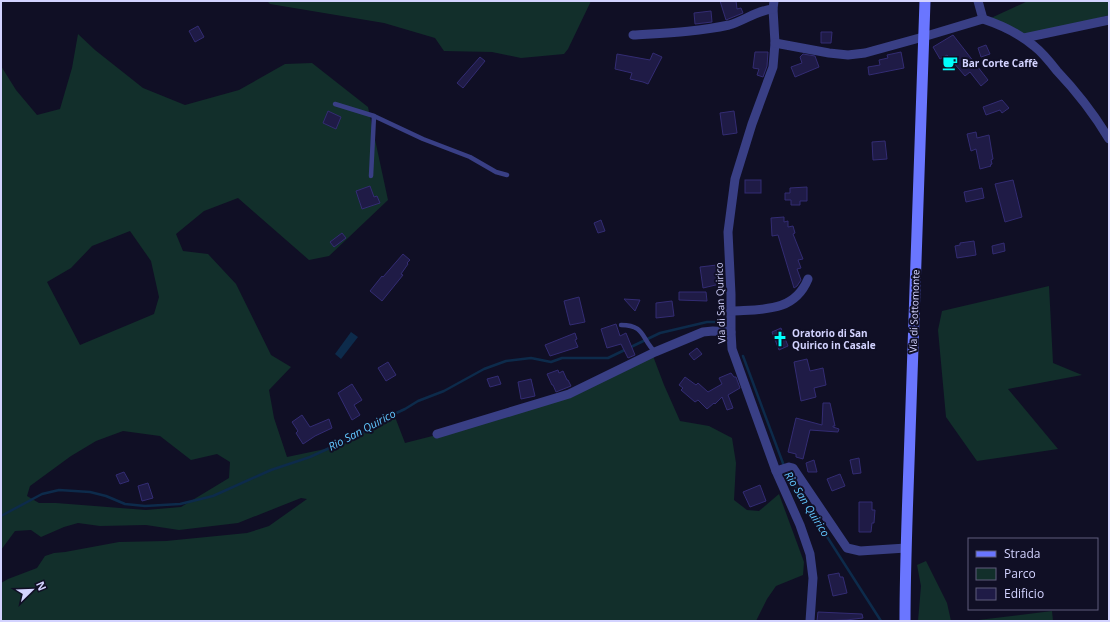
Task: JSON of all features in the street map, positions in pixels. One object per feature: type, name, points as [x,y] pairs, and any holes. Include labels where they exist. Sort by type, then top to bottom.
[{"type":"main road","name":"Via di Sottomonte","points":[[904,621],[915,257],[925,1]]},
{"type":"street","points":[[978,1],[983,19]]},
{"type":"street","points":[[633,35],[704,30],[732,24],[773,5]]},
{"type":"street","name":"Via di San Quirico","points":[[773,5],[775,43],[773,67],[752,124],[735,179],[728,232],[732,350],[810,554],[813,578],[810,621]]},
{"type":"street","points":[[775,43],[829,54],[848,55],[865,53],[983,19],[1024,38],[1043,54],[1097,119],[1109,139]]},
{"type":"street","points":[[1024,38],[1109,20]]},
{"type":"street","points":[[731,311],[773,308],[793,300],[804,289],[808,279]]},
{"type":"street","points":[[437,434],[568,394],[652,350],[703,332],[731,332]]},
{"type":"street","points":[[778,471],[789,467],[793,468],[847,548],[860,551],[906,548]]},
{"type":"lane","points":[[335,104],[374,116],[470,157],[496,172],[507,175]]},
{"type":"lane","points":[[371,176],[374,116]]},
{"type":"lane","points":[[621,325],[630,325],[641,330],[652,350]]},
{"type":"green space","points":[[267,1],[591,1],[568,49],[564,54],[521,58],[492,52],[444,51],[435,38],[384,23],[270,4]]},
{"type":"green space","points":[[1028,1],[1108,1],[1109,15],[1029,37],[991,18]]},
{"type":"green space","points":[[78,34],[95,50],[143,88],[185,105],[239,90],[285,64],[312,63],[368,107],[388,200],[329,256],[309,260],[238,198],[204,211],[176,234],[183,251],[208,254],[236,284],[271,355],[291,367],[269,390],[274,418],[287,457],[325,449],[395,417],[405,443],[456,430],[569,397],[653,356],[680,421],[709,426],[732,438],[736,463],[734,500],[747,510],[759,511],[779,494],[804,562],[803,575],[776,586],[767,599],[756,621],[1,621],[1,583],[37,568],[45,556],[54,553],[119,542],[166,541],[247,533],[269,526],[307,499],[301,498],[238,523],[179,530],[146,525],[100,526],[78,523],[64,527],[41,537],[31,530],[15,531],[1,550],[1,66],[16,90],[37,115],[60,109],[72,68]],"holes":[[[130,231],[151,261],[159,297],[154,314],[80,345],[47,282],[71,268],[92,246]],[[123,431],[160,436],[191,460],[217,454],[230,462],[229,478],[181,507],[146,510],[39,503],[27,496],[30,486],[71,456],[96,441]]]},
{"type":"green space","points":[[1049,286],[1053,363],[1082,375],[1008,389],[1058,449],[977,461],[946,417],[938,330],[942,311]]},
{"type":"green space","points":[[926,561],[947,603],[951,621],[918,621],[921,586],[917,565]]},
{"type":"green space","points":[[1052,611],[1053,621],[970,621]]},
{"type":"water","points":[[351,332],[358,337],[341,359],[335,354]]},
{"type":"building","points":[[720,1],[736,1],[737,9],[741,8],[743,13],[726,20]]},
{"type":"building","points":[[711,11],[712,22],[695,24],[694,13]]},
{"type":"building","points":[[198,26],[204,37],[195,42],[189,31]]},
{"type":"building","points":[[821,32],[832,32],[831,43],[821,43]]},
{"type":"building","points":[[953,35],[988,80],[981,86],[970,72],[965,76],[947,55],[940,59],[933,47]]},
{"type":"building","points":[[986,45],[990,54],[981,57],[978,48]]},
{"type":"building","points":[[755,52],[768,52],[767,66],[763,77],[757,75],[759,69],[753,68]]},
{"type":"building","points":[[901,52],[904,68],[869,75],[868,67],[880,65],[879,60],[888,58],[887,55]]},
{"type":"building","points":[[653,53],[662,57],[648,84],[630,79],[632,73],[615,69],[617,54],[650,60]]},
{"type":"building","points":[[803,54],[815,56],[819,67],[795,77],[791,67],[802,63],[800,57]]},
{"type":"building","points":[[480,57],[485,61],[463,88],[457,83]]},
{"type":"building","points":[[1002,100],[1009,108],[1002,113],[1000,110],[986,115],[983,107]]},
{"type":"building","points":[[328,111],[341,117],[336,129],[323,123]]},
{"type":"building","points":[[734,111],[737,133],[723,135],[720,113]]},
{"type":"building","points":[[976,132],[977,138],[989,135],[993,159],[991,160],[991,166],[980,169],[976,149],[971,151],[967,134]]},
{"type":"building","points":[[885,141],[887,159],[873,160],[872,142]]},
{"type":"building","points":[[745,180],[761,180],[761,193],[745,193]]},
{"type":"building","points":[[1013,180],[1022,217],[1005,222],[995,184]]},
{"type":"building","points":[[370,186],[374,197],[377,196],[380,203],[362,209],[356,191]]},
{"type":"building","points":[[807,187],[807,201],[800,201],[800,205],[791,205],[791,200],[785,200],[785,193],[790,193],[790,188]]},
{"type":"building","points":[[982,188],[984,198],[966,202],[964,192]]},
{"type":"building","points":[[784,217],[784,222],[788,221],[788,227],[793,226],[795,233],[793,234],[803,259],[798,260],[801,268],[797,269],[801,280],[794,288],[778,235],[772,236],[771,218]]},
{"type":"building","points":[[601,220],[605,231],[598,233],[594,223]]},
{"type":"building","points":[[342,233],[346,238],[334,247],[330,242]]},
{"type":"building","points":[[974,241],[976,255],[957,258],[955,246],[960,245],[960,243]]},
{"type":"building","points":[[1004,243],[1005,251],[993,254],[992,246]]},
{"type":"building","points":[[403,254],[410,260],[401,274],[403,275],[382,301],[370,291]]},
{"type":"building","points":[[717,265],[720,284],[703,288],[700,267]]},
{"type":"building","points":[[679,292],[706,292],[707,301],[679,300]]},
{"type":"building","points":[[579,297],[585,322],[570,325],[564,301]]},
{"type":"building","points":[[624,299],[640,300],[635,311]]},
{"type":"building","points":[[672,301],[674,316],[656,318],[656,303]]},
{"type":"building","points":[[616,324],[620,336],[626,333],[635,355],[628,358],[621,344],[607,348],[601,329]]},
{"type":"building","name":"Oratorio di San Quirico in Casale","points":[[781,328],[788,346],[779,350],[772,332]]},
{"type":"building","points":[[575,333],[577,339],[575,340],[578,347],[550,356],[545,345]]},
{"type":"building","points":[[697,348],[702,354],[694,360],[689,354]]},
{"type":"building","points":[[807,359],[810,371],[823,368],[826,385],[814,388],[816,397],[801,401],[794,362]]},
{"type":"building","points":[[388,362],[396,375],[386,381],[378,368]]},
{"type":"building","points":[[558,370],[559,373],[563,371],[571,386],[556,392],[547,374]]},
{"type":"building","points":[[731,373],[734,377],[736,377],[740,388],[728,395],[733,408],[727,410],[722,397],[707,409],[698,400],[695,402],[681,390],[683,388],[679,385],[685,377],[696,385],[698,383],[708,392],[722,384],[719,378]]},
{"type":"building","points":[[498,376],[501,384],[490,387],[487,379]]},
{"type":"building","points":[[531,379],[535,396],[521,399],[518,382]]},
{"type":"building","points":[[352,384],[362,400],[354,405],[360,415],[352,420],[338,393]]},
{"type":"building","points":[[823,403],[830,403],[835,426],[833,427],[839,429],[838,432],[810,430],[803,459],[796,457],[796,454],[788,452],[796,418],[822,425]]},
{"type":"building","points":[[302,415],[310,427],[329,419],[332,428],[315,436],[303,444],[296,433],[298,431],[292,422]]},
{"type":"building","points":[[859,458],[861,473],[853,474],[850,460]]},
{"type":"building","points":[[814,460],[817,472],[808,472],[806,463]]},
{"type":"building","points":[[124,472],[129,481],[120,484],[116,475]]},
{"type":"building","points":[[840,474],[845,486],[832,491],[827,479]]},
{"type":"building","points":[[148,483],[153,498],[142,501],[138,486]]},
{"type":"building","points":[[760,485],[766,501],[750,507],[743,492]]},
{"type":"building","points":[[859,502],[872,502],[872,510],[875,510],[874,523],[872,523],[871,532],[859,532]]},
{"type":"building","points":[[839,573],[840,577],[843,577],[847,593],[833,596],[828,575]]},
{"type":"building","points":[[818,612],[862,614],[863,618],[817,621]]},
{"type":"waterway","name":"Rio San Quirico","points":[[1,516],[42,494],[59,490],[90,492],[106,496],[125,504],[145,506],[180,504],[213,496],[271,470],[310,457],[366,431],[379,421],[418,401],[444,391],[484,369],[506,361],[531,358],[551,362],[562,358],[608,358],[660,333],[707,322],[721,324]]},
{"type":"waterway","name":"Rio San Quirico","points":[[743,356],[784,466]]},
{"type":"waterway","name":"Rio San Quirico","points":[[785,471],[881,621]]},
{"type":"place","name":"Bar Corte Caffè","points":[[950,63]]},
{"type":"place","name":"Oratorio di San Quirico in Casale","points":[[780,339]]}]
